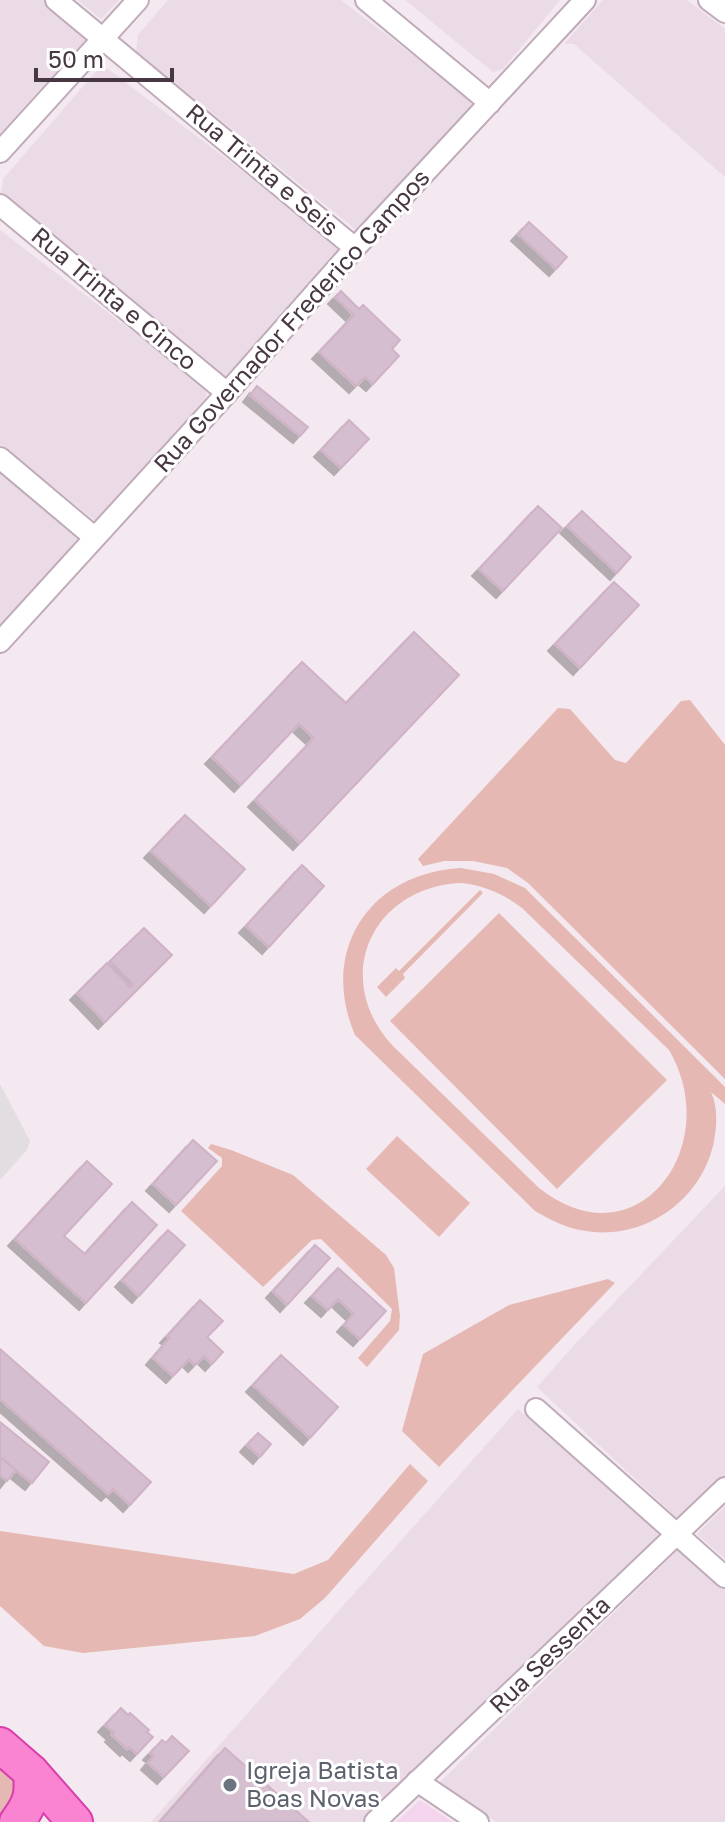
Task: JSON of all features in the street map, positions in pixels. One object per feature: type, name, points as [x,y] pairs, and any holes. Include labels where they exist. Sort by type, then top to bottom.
[{"type":"highway","points":[[0,1745],[31,1772],[75,1822]]},
{"type":"highway","points":[[17,1822],[28,1806],[32,1792],[31,1772]]},
{"type":"street","name":"Rua Trinta e Seis","points":[[56,0],[355,248]]},
{"type":"street","points":[[0,152],[138,0]]},
{"type":"street","points":[[366,0],[490,103]]},
{"type":"street","name":"Rua Governador Frederico Campos","points":[[0,642],[355,248],[585,0]]},
{"type":"street","points":[[709,0],[725,12]]},
{"type":"street","name":"Rua Trinta e Cinco","points":[[0,205],[227,393]]},
{"type":"street","points":[[0,458],[94,537]]},
{"type":"street","points":[[536,1409],[725,1577]]},
{"type":"street","name":"Rua Sessenta","points":[[375,1822],[725,1488]]},
{"type":"street","points":[[417,1781],[478,1822]]},
{"type":"shaded area","points":[[0,0],[45,0],[92,38],[0,142]]},
{"type":"shaded area","points":[[78,0],[119,0],[101,19]]},
{"type":"shaded area","points":[[168,0],[341,0],[469,98],[473,108],[361,234],[136,51],[138,35]]},
{"type":"shaded area","points":[[405,0],[560,0],[503,69],[493,72]]},
{"type":"shaded area","points":[[603,0],[687,0],[725,29],[725,177],[574,44],[564,44]]},
{"type":"shaded area","points":[[98,69],[108,69],[335,241],[338,251],[236,374],[227,378],[1,194],[3,179]]},
{"type":"shaded area","points":[[0,230],[204,386],[207,396],[106,519],[97,522],[0,444]]},
{"type":"shaded area","points":[[0,473],[74,529],[77,539],[0,632]]},
{"type":"shaded area","points":[[690,700],[725,745],[725,1079],[528,883],[507,868],[473,861],[444,861],[423,866],[418,859],[558,708],[570,709],[615,760],[626,763],[681,701]]},
{"type":"shaded area","points":[[461,868],[494,874],[525,888],[725,1087],[725,1104],[711,1092],[716,1122],[707,1163],[697,1182],[665,1213],[646,1224],[603,1232],[568,1227],[535,1211],[355,1035],[345,1004],[343,974],[348,947],[360,922],[378,901],[401,884],[429,873]],"holes":[[[471,884],[494,891],[522,908],[669,1050],[684,1086],[686,1123],[679,1156],[662,1184],[638,1204],[609,1213],[575,1208],[539,1188],[393,1046],[374,1020],[365,993],[363,966],[370,940],[384,918],[404,900],[431,888]]]},
{"type":"shaded area","points":[[480,890],[483,893],[403,974],[405,978],[386,997],[377,987],[396,968],[399,971]]},
{"type":"shaded area","points":[[499,913],[667,1080],[557,1189],[390,1021]]},
{"type":"shaded area","points":[[0,1084],[30,1141],[27,1150],[0,1180]]},
{"type":"shaded area","points":[[397,1136],[470,1203],[439,1237],[366,1169]]},
{"type":"shaded area","points":[[211,1144],[293,1175],[386,1255],[394,1268],[399,1330],[367,1367],[358,1358],[390,1321],[392,1309],[321,1239],[312,1240],[263,1287],[181,1211],[222,1166],[222,1158],[208,1148]]},
{"type":"shaded area","points":[[725,1186],[725,1477],[679,1520],[537,1387]]},
{"type":"shaded area","points":[[608,1279],[615,1283],[439,1467],[402,1431],[423,1354],[509,1305]]},
{"type":"shaded area","points":[[518,1409],[660,1535],[361,1822],[151,1822]]},
{"type":"shaded area","points":[[410,1464],[428,1481],[325,1598],[300,1619],[255,1636],[83,1653],[44,1646],[0,1606],[0,1531],[294,1574],[328,1560]]},
{"type":"shaded area","points":[[725,1506],[725,1559],[697,1534]]},
{"type":"shaded area","points":[[681,1547],[725,1587],[725,1822],[496,1822],[438,1784]]},
{"type":"shaded area","points":[[0,1760],[21,1786],[8,1822],[0,1822]]},
{"type":"shaded area","points":[[420,1800],[453,1822],[396,1822]]},
{"type":"building","points":[[529,222],[567,257],[556,269],[518,234]]},
{"type":"building","points":[[341,291],[359,309],[363,305],[400,340],[392,349],[399,356],[373,384],[365,377],[356,386],[319,352],[354,315],[335,297]]},
{"type":"building","points":[[257,386],[308,427],[300,436],[250,395]]},
{"type":"building","points":[[349,420],[369,439],[341,468],[321,450]]},
{"type":"building","points":[[538,506],[562,528],[503,591],[479,569]]},
{"type":"building","points":[[582,511],[631,557],[617,573],[567,526]]},
{"type":"building","points":[[614,582],[639,605],[580,668],[555,644]]},
{"type":"building","points":[[414,632],[459,675],[300,843],[255,800],[314,738],[299,724],[241,785],[212,757],[302,662],[346,703]]},
{"type":"building","points":[[185,815],[245,869],[211,906],[151,851]]},
{"type":"building","points":[[302,865],[324,886],[269,947],[246,926]]},
{"type":"building","points":[[144,928],[172,955],[105,1022],[77,993],[107,963],[130,987],[133,984],[110,961]]},
{"type":"building","points":[[193,1140],[217,1161],[176,1205],[153,1184]]},
{"type":"building","points":[[87,1161],[112,1184],[64,1236],[85,1254],[132,1202],[157,1225],[86,1303],[15,1239]]},
{"type":"building","points":[[168,1230],[185,1245],[139,1296],[122,1280]]},
{"type":"building","points":[[315,1245],[330,1258],[287,1305],[273,1291]]},
{"type":"building","points":[[338,1268],[386,1311],[360,1339],[344,1325],[354,1314],[338,1299],[328,1310],[312,1296]]},
{"type":"building","points":[[200,1300],[223,1321],[207,1337],[223,1352],[212,1364],[204,1356],[195,1365],[189,1359],[173,1376],[153,1358],[170,1338],[167,1336]]},
{"type":"building","points":[[0,1349],[151,1482],[130,1505],[113,1489],[108,1494],[0,1399]]},
{"type":"building","points":[[281,1355],[338,1407],[310,1438],[253,1385]]},
{"type":"building","points":[[0,1422],[49,1462],[32,1483],[0,1457]]},
{"type":"building","points":[[258,1433],[271,1444],[260,1457],[247,1445]]},
{"type":"building","points":[[0,1457],[16,1470],[7,1481],[0,1475]]},
{"type":"building","points":[[121,1708],[149,1730],[147,1732],[153,1737],[137,1754],[129,1747],[127,1749],[105,1725]]},
{"type":"building","points":[[172,1736],[189,1751],[164,1777],[148,1763],[154,1756],[150,1753],[162,1740],[166,1743]]},
{"type":"building","name":"Igreja Batista Boas Novas","points":[[225,1748],[309,1822],[160,1822]]},
{"type":"place","name":"Igreja Batista Boas Novas","points":[[230,1785]]}]
